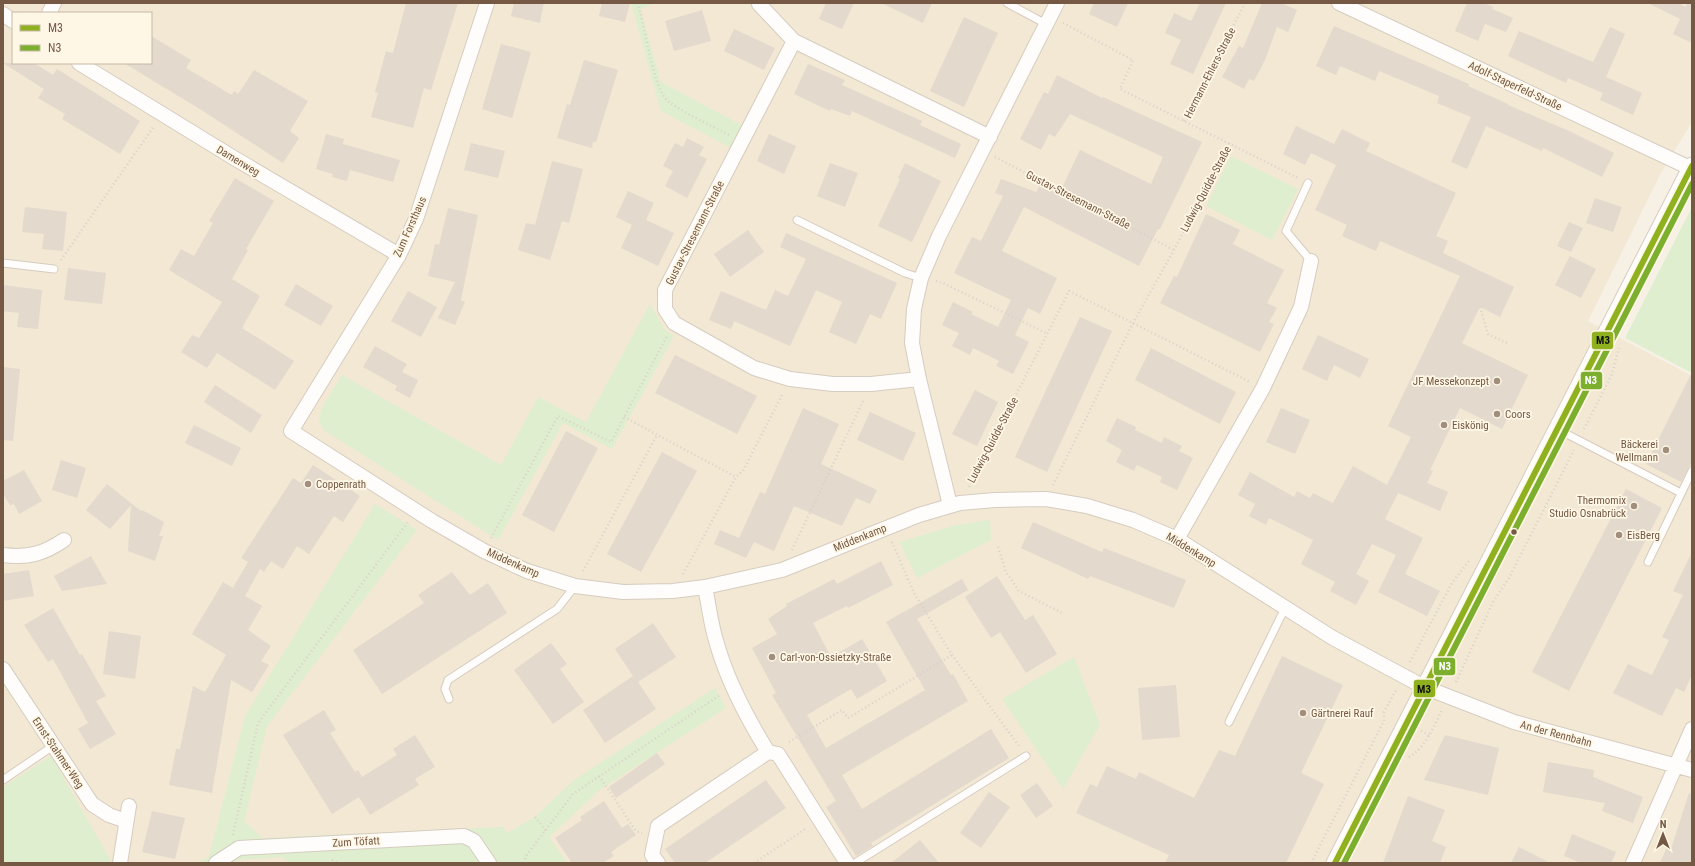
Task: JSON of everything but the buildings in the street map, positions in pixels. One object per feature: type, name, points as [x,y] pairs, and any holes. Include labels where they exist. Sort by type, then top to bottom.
[{"type":"street","points":[[49,12],[54,3]]},
{"type":"street","name":"Zum Forsthaus","points":[[291,431],[399,255],[416,219],[487,3]]},
{"type":"street","points":[[955,504],[919,378],[912,343],[914,310],[921,278],[939,236],[1057,3]]},
{"type":"street","name":"Adolf-Staperfeld-Straße","points":[[1339,3],[1691,167]]},
{"type":"street","points":[[759,4],[794,41],[990,136]]},
{"type":"street","points":[[3,14],[12,20]]},
{"type":"street","name":"Gustav-Stresemann-Straße","points":[[674,323],[665,309],[665,290],[794,41]]},
{"type":"street","name":"Damenweg","points":[[81,64],[162,115],[399,255]]},
{"type":"street","points":[[1335,863],[1556,428],[1691,167]]},
{"type":"street","points":[[1177,539],[1263,388],[1301,306],[1311,262]]},
{"type":"street","points":[[674,323],[754,368],[790,379],[832,384],[871,384],[919,378]]},
{"type":"street","name":"Middenkamp","points":[[291,431],[416,510],[484,550],[527,571],[575,586],[623,592],[673,592],[705,587],[782,570],[886,527],[955,504],[995,500],[1046,499],[1087,506],[1133,520],[1177,539],[1340,642],[1424,687]]},
{"type":"street","points":[[3,555],[20,557],[46,552],[64,540]]},
{"type":"street","points":[[705,587],[716,643],[732,688],[748,720],[773,753],[847,863]]},
{"type":"street","name":"Ernst-Stahmer-Weg","points":[[3,669],[92,804],[109,815],[126,821]]},
{"type":"street","name":"An der Rennbahn","points":[[1424,687],[1514,722],[1692,770]]},
{"type":"street","points":[[1632,863],[1674,766],[1692,729]]},
{"type":"street","points":[[658,863],[652,854],[658,826],[773,753]]},
{"type":"street","points":[[120,863],[129,806]]},
{"type":"street","name":"Zum Töfatt","points":[[239,848],[464,836],[474,841],[489,863]]},
{"type":"street","points":[[216,863],[239,848]]},
{"type":"lane","points":[[1007,3],[1048,20]]},
{"type":"lane","points":[[1308,183],[1286,231],[1311,262]]},
{"type":"lane","points":[[797,220],[905,273],[921,278]]},
{"type":"lane","points":[[3,263],[54,269]]},
{"type":"lane","points":[[1556,428],[1681,493]]},
{"type":"lane","points":[[1648,562],[1692,471]]},
{"type":"lane","points":[[449,699],[445,689],[448,680],[557,609],[575,586]]},
{"type":"lane","points":[[1229,722],[1285,608]]},
{"type":"lane","points":[[3,780],[53,746]]},
{"type":"lane","points":[[855,863],[1026,756]]},
{"type":"path","points":[[638,3],[654,68],[665,98],[686,112],[742,142]]},
{"type":"path","name":"Hermann-Ehlers-Straße","points":[[1229,143],[1184,121],[1245,3]]},
{"type":"path","points":[[1048,20],[1133,60],[1120,89],[1184,121]]},
{"type":"path","points":[[54,269],[162,115]]},
{"type":"path","name":"Ludwig-Quidde-Straße","points":[[1046,499],[1133,323],[1174,250],[1229,143],[1308,183]]},
{"type":"path","name":"Gustav-Stresemann-Straße","points":[[983,151],[1174,250]]},
{"type":"path","points":[[921,278],[945,284],[1048,334]]},
{"type":"path","name":"Ludwig-Quidde-Straße","points":[[955,504],[1048,334],[1069,291],[1133,323]]},
{"type":"path","points":[[1480,307],[1488,334],[1507,343]]},
{"type":"path","points":[[484,550],[558,416],[611,442],[674,323]]},
{"type":"path","points":[[1133,323],[1263,388]]},
{"type":"path","points":[[673,592],[736,477],[743,471],[790,379]]},
{"type":"path","points":[[782,570],[822,490],[871,384]]},
{"type":"path","points":[[624,417],[736,477]]},
{"type":"path","points":[[575,586],[657,435]]},
{"type":"path","points":[[239,848],[233,836],[258,723],[416,510]]},
{"type":"path","points":[[886,527],[914,593],[952,655],[1026,756]]},
{"type":"path","points":[[998,547],[1006,572],[1019,592],[1062,613]]},
{"type":"path","points":[[1416,649],[1452,583],[1471,556]]},
{"type":"path","points":[[1475,644],[1493,602],[1510,578]]},
{"type":"path","points":[[773,753],[785,744],[842,710],[848,718],[952,655]]},
{"type":"path","points":[[524,863],[526,856],[573,794],[732,688]]},
{"type":"path","points":[[1311,863],[1384,721],[1384,712]]},
{"type":"path","points":[[598,776],[636,831],[656,837]]},
{"type":"path","points":[[535,817],[546,830]]},
{"type":"path","points":[[754,863],[819,820]]},
{"type":"shaded area","points":[[3,3],[1692,3],[1692,122],[1661,173],[1588,321],[1692,376],[1692,863],[3,863]]},
{"type":"green space","points":[[631,3],[652,3],[651,5],[640,9],[661,82],[743,126],[731,148],[661,111]]},
{"type":"green space","points":[[1231,156],[1298,189],[1272,240],[1206,206]]},
{"type":"green space","points":[[1692,207],[1692,373],[1625,338]]},
{"type":"green space","points":[[650,304],[665,330],[674,336],[612,449],[563,423],[498,540],[325,431],[319,422],[321,409],[342,375],[501,465],[538,397],[586,422]]},
{"type":"green space","points":[[375,504],[417,530],[267,726],[244,821],[262,838],[503,827],[507,833],[535,817],[574,780],[715,688],[726,708],[601,789],[549,837],[567,863],[288,863],[283,857],[238,860],[234,863],[198,863],[209,856],[245,716]]},
{"type":"green space","points":[[990,520],[991,540],[917,578],[899,542],[956,525]]},
{"type":"green space","points":[[1074,657],[1100,725],[1063,789],[1002,699]]},
{"type":"green space","points":[[51,756],[110,859],[109,863],[3,863],[3,787]]},
{"type":"transit line","name":"M3","points":[[1335,863],[1692,166]]},
{"type":"transit line","name":"N3","points":[[1344,863],[1692,184]]},
{"type":"place","name":"JF Messekonzept","points":[[1497,381]]},
{"type":"place","name":"Coors","points":[[1497,414]]},
{"type":"place","name":"Eiskönig","points":[[1444,425]]},
{"type":"place","name":"Bäckerei Wellmann","points":[[1666,450]]},
{"type":"place","name":"Coppenrath","points":[[308,484]]},
{"type":"place","name":"Thermomix Studio Osnabrück","points":[[1634,506]]},
{"type":"place","name":"EisBerg","points":[[1619,535]]},
{"type":"place","name":"Carl-von-Ossietzky-Straße","points":[[772,657]]},
{"type":"place","name":"Gärtnerei Rauf","points":[[1303,713]]}]
